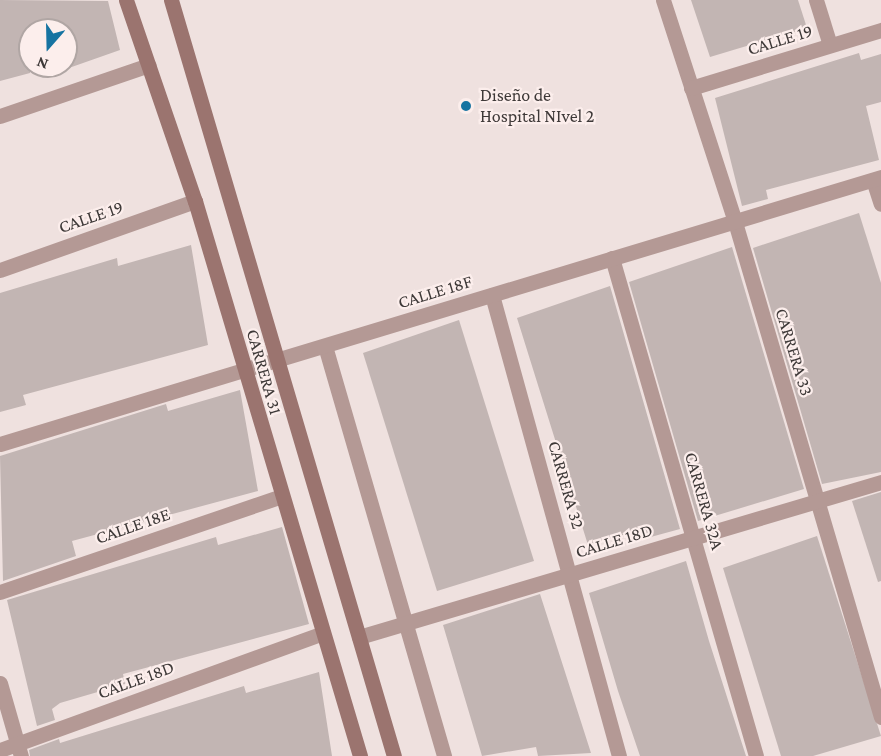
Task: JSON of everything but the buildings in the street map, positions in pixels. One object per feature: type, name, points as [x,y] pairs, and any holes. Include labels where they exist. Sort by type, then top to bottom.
[{"type":"main road","name":"CARRERA 31","points":[[126,0],[195,201],[279,498],[360,756]]},
{"type":"main road","name":"CARRERA 31","points":[[171,0],[394,756]]},
{"type":"street","name":"CARRERA 33","points":[[663,0],[735,222],[881,717]]},
{"type":"street","points":[[816,0],[830,45]]},
{"type":"street","name":"CALLE 19","points":[[691,87],[881,30]]},
{"type":"street","points":[[0,116],[149,65]]},
{"type":"street","points":[[877,179],[881,204]]},
{"type":"street","name":"CALLE 18F","points":[[0,444],[877,179]]},
{"type":"street","name":"CALLE 19","points":[[0,270],[195,201]]},
{"type":"street","name":"CARRERA 32A","points":[[612,258],[695,537],[756,756]]},
{"type":"street","name":"CARRERA 32","points":[[492,295],[571,574],[619,756]]},
{"type":"street","points":[[324,345],[444,756]]},
{"type":"street","name":"CALLE 18D","points":[[359,637],[881,482]]},
{"type":"street","name":"CALLE 18E","points":[[0,592],[279,498]]},
{"type":"street","name":"CALLE 18D","points":[[0,750],[20,750],[320,634]]},
{"type":"street","points":[[0,683],[20,750]]},
{"type":"place","name":"Diseño de Hospital NIvel 2","points":[[466,106]]}]
